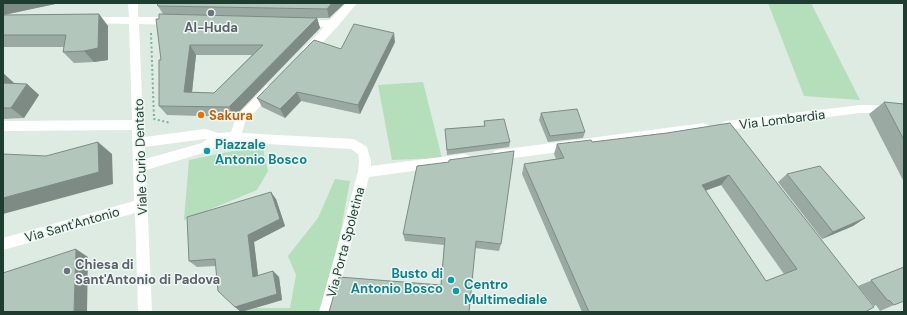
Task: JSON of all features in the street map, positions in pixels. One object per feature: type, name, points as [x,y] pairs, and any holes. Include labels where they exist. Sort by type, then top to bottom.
[{"type":"street","name":"Viale Curio Dentato","points":[[134,3],[145,312]]},
{"type":"street","points":[[301,58],[352,3]]},
{"type":"street","points":[[74,20],[182,21]]},
{"type":"street","points":[[294,23],[334,24]]},
{"type":"street","points":[[235,137],[240,120],[279,80]]},
{"type":"street","name":"Via Lombardia","points":[[726,126],[860,109],[904,109]]},
{"type":"street","points":[[3,126],[139,125]]},
{"type":"street","points":[[139,143],[206,134],[218,138],[235,137],[354,144],[363,150],[365,161],[364,172],[726,126]]},
{"type":"street","name":"Via Lombardia","points":[[726,126],[740,144]]},
{"type":"street","points":[[140,166],[206,147],[218,138]]},
{"type":"street","name":"Via Porta Spoletina","points":[[326,312],[364,172]]},
{"type":"street","name":"Via Sant'Antonio","points":[[3,244],[142,205]]},
{"type":"green space","points":[[768,3],[811,3],[860,100],[804,96]]},
{"type":"green space","points":[[423,82],[442,158],[392,160],[378,85]]},
{"type":"green space","points":[[262,145],[268,171],[257,190],[184,220],[189,160]]},
{"type":"green space","points":[[335,179],[350,181],[333,272],[321,312],[241,312],[254,308],[290,308],[296,275],[288,256],[318,218]]},
{"type":"building","points":[[157,3],[332,3],[327,9],[158,6]]},
{"type":"building","points":[[99,14],[98,48],[84,51],[63,52],[66,35],[3,35],[3,15]]},
{"type":"building","points":[[159,14],[317,18],[229,107],[159,106],[159,60],[161,60],[156,19],[159,19]],"holes":[[[190,45],[263,45],[214,93],[184,92]]]},
{"type":"building","points":[[354,24],[394,33],[358,105],[297,92],[280,109],[257,98],[314,40],[341,49]]},
{"type":"building","points":[[3,83],[27,84],[11,108],[3,108]]},
{"type":"building","points":[[884,102],[904,104],[904,140]]},
{"type":"building","points":[[577,109],[585,132],[550,136],[541,113]]},
{"type":"building","points":[[504,119],[510,142],[447,150],[445,129],[485,126],[484,121]]},
{"type":"building","points":[[730,123],[874,307],[865,312],[589,312],[524,164],[564,158],[557,144],[591,140],[592,142],[667,133]],"holes":[[[729,175],[797,269],[766,281],[702,185]]]},
{"type":"building","points":[[98,142],[99,172],[3,198],[3,154],[46,156]]},
{"type":"building","points":[[514,151],[501,244],[476,241],[469,312],[329,312],[339,277],[441,285],[445,238],[403,234],[417,166]]},
{"type":"building","points":[[820,166],[865,218],[833,232],[787,174]]},
{"type":"building","points":[[271,192],[280,219],[248,235],[253,277],[273,271],[277,294],[235,307],[218,291],[215,259],[189,261],[187,217]]},
{"type":"building","name":"Chiesa di Sant'Antonio di Padova","points":[[76,249],[74,312],[3,312],[3,273]]},
{"type":"building","points":[[904,267],[904,301],[894,305],[889,300],[888,301],[871,280]]},
{"type":"place","name":"Al-Huda","points":[[211,13]]},
{"type":"place","name":"Sakura","points":[[201,115]]},
{"type":"place","name":"Piazzale Antonio Bosco","points":[[207,151]]},
{"type":"place","name":"Chiesa di Sant'Antonio di Padova","points":[[67,271]]},
{"type":"place","name":"Busto di Antonio Bosco","points":[[451,280]]},
{"type":"place","name":"Centro Multimediale","points":[[456,291]]}]
